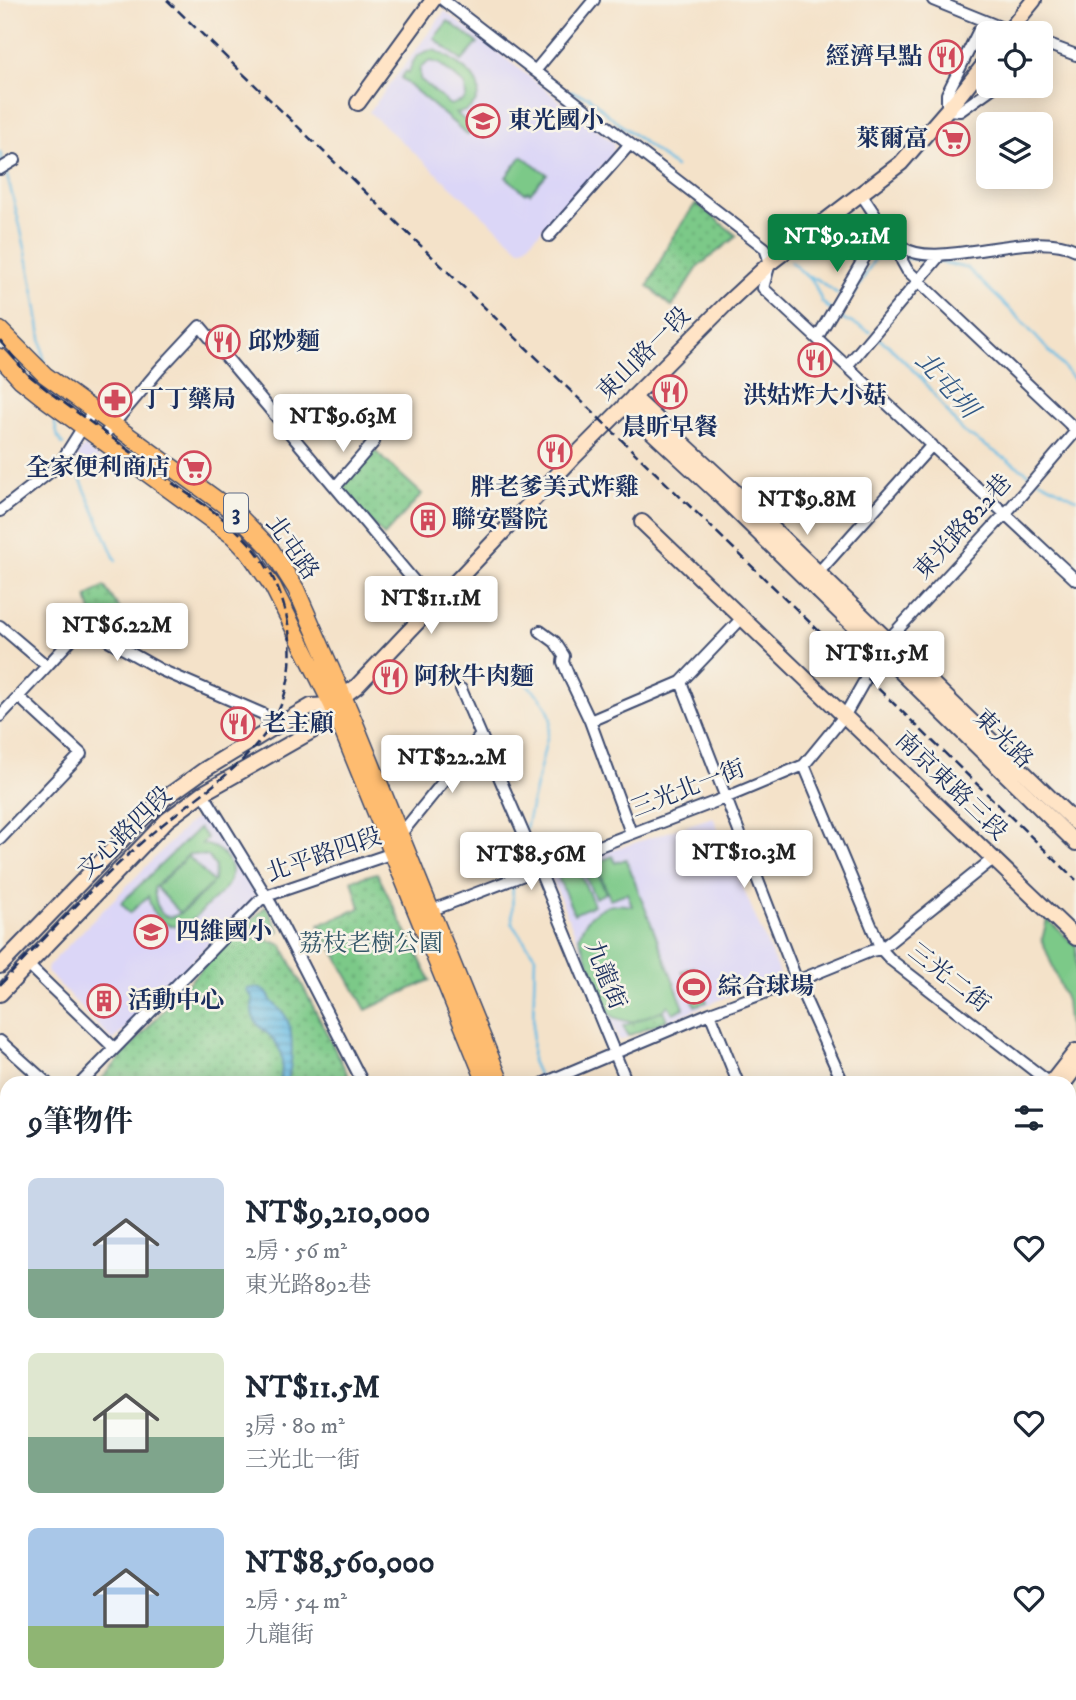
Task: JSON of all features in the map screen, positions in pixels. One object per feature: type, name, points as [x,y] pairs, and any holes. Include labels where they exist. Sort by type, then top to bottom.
[{"type":"main road","name":"北屯路","points":[[0,330],[61,388],[217,499],[249,525],[270,548],[296,589],[338,701],[399,846],[483,1076]]},
{"type":"main road","name":"北屯路","points":[[0,357],[45,400],[233,536],[249,553],[281,600],[338,701]]},
{"type":"main road","name":"北屯路","points":[[424,913],[498,1076]]},
{"type":"street","points":[[358,103],[433,0]]},
{"type":"street","points":[[443,0],[765,248],[770,263],[763,288],[1076,580]]},
{"type":"street","points":[[535,71],[594,0]]},
{"type":"street","points":[[933,0],[982,21]]},
{"type":"street","points":[[1018,21],[1034,0]]},
{"type":"street","points":[[976,38],[947,94],[947,110],[960,111],[978,98]]},
{"type":"street","points":[[1053,49],[1076,55]]},
{"type":"street","name":"東山路一段","points":[[338,701],[435,606],[489,545],[629,402],[770,263],[901,163],[976,74]]},
{"type":"street","points":[[549,236],[630,144]]},
{"type":"street","points":[[862,194],[883,226],[902,247],[925,255],[940,256],[1005,245],[1055,244],[1076,250]]},
{"type":"street","points":[[817,338],[883,226]]},
{"type":"street","points":[[902,247],[902,261],[907,270],[1076,430]]},
{"type":"street","points":[[847,366],[940,256]]},
{"type":"street","points":[[100,440],[200,326],[435,606]]},
{"type":"street","name":"東光路","points":[[629,402],[711,469],[818,573],[883,646],[1076,843]]},
{"type":"street","name":"東光路","points":[[629,402],[722,497],[1076,823]]},
{"type":"street","points":[[0,511],[58,465],[93,411]]},
{"type":"street","name":"東光路822巷","points":[[883,646],[1006,513],[1076,430]]},
{"type":"street","points":[[336,486],[374,442]]},
{"type":"street","points":[[818,573],[932,445]]},
{"type":"street","name":"南京東路三段","points":[[642,522],[1076,938]]},
{"type":"street","points":[[590,722],[681,682],[743,617]]},
{"type":"street","points":[[0,626],[47,666]]},
{"type":"street","points":[[0,716],[79,631],[88,629],[162,670],[263,714],[273,728]]},
{"type":"street","points":[[540,631],[555,642],[564,656],[563,662],[590,722],[631,833]]},
{"type":"street","name":"三光北一街","points":[[424,913],[804,765],[845,715],[883,646]]},
{"type":"street","points":[[681,682],[797,981],[840,1076]]},
{"type":"street","name":"九龍街","points":[[461,690],[539,869],[624,1076]]},
{"type":"street","points":[[0,839],[80,754],[19,696]]},
{"type":"street","name":"文心路四段","points":[[0,966],[165,798],[214,764],[311,706],[338,701]]},
{"type":"street","name":"文心路四段","points":[[0,993],[158,828],[203,793],[321,726],[338,701]]},
{"type":"street","points":[[399,846],[481,735]]},
{"type":"street","name":"三光二街","points":[[804,765],[881,949],[891,960],[1041,1076]]},
{"type":"street","points":[[203,793],[266,896],[359,1076]]},
{"type":"street","name":"北平路四段","points":[[88,1076],[266,896],[399,846]]},
{"type":"street","points":[[561,1076],[710,1013],[881,949],[994,858]]},
{"type":"street","points":[[28,965],[114,1048]]},
{"type":"street","points":[[710,1013],[735,1076]]},
{"type":"street","points":[[0,1041],[39,1076]]},
{"type":"street","points":[[1056,1076],[1076,1051]]},
{"type":"shaded area","name":"東光國小","points":[[445,11],[614,143],[613,155],[525,247],[520,249],[369,112]]},
{"type":"shaded area","points":[[84,446],[106,464],[91,479],[75,459]]},
{"type":"shaded area","name":"四維國小","points":[[202,814],[208,815],[255,891],[254,898],[113,1041],[47,972],[48,966],[187,825]]},
{"type":"shaded area","points":[[713,817],[780,975],[619,1041],[549,871]]},
{"type":"green space","points":[[448,21],[478,43],[462,61],[434,38]]},
{"type":"green space","points":[[437,51],[449,58],[468,72],[478,86],[478,97],[472,107],[456,113],[474,128],[468,135],[401,78],[406,71],[409,73],[420,54]],"holes":[[[430,61],[440,64],[465,85],[466,97],[463,101],[450,105],[420,79],[420,68]]]},
{"type":"green space","points":[[522,156],[547,174],[530,193],[525,193],[506,177]]},
{"type":"green space","points":[[696,203],[737,236],[699,266],[672,307],[648,286],[670,241]]},
{"type":"green space","points":[[375,451],[422,494],[384,536],[340,488]]},
{"type":"green space","points":[[104,586],[136,632],[131,638],[92,616],[87,597]]},
{"type":"green space","points":[[199,828],[207,838],[202,844],[215,848],[225,856],[231,868],[226,888],[186,924],[166,924],[152,909],[148,896],[130,913],[121,903]],"holes":[[[189,854],[208,856],[215,866],[213,882],[188,856],[156,887],[180,913],[170,917],[162,914],[157,905],[154,888]],[[212,884],[196,901],[180,913]]]},
{"type":"green space","points":[[613,856],[615,863],[626,859],[684,1008],[673,1013],[668,1005],[655,1016],[631,1021],[608,1013],[579,937],[587,921],[599,910],[614,905],[632,906],[627,893],[610,899],[596,863]]},
{"type":"green space","points":[[595,868],[606,893],[595,898],[584,873]]},
{"type":"green space","points":[[578,869],[594,905],[574,914],[558,877]]},
{"type":"green space","name":"荔枝老樹公園","points":[[377,873],[430,980],[366,1010],[319,925],[360,908],[352,880]]},
{"type":"green space","points":[[266,906],[280,932],[245,927]]},
{"type":"green space","points":[[1047,919],[1076,946],[1076,1036],[1072,1041],[1066,1001],[1042,940]]},
{"type":"green space","points":[[236,933],[260,937],[282,945],[348,1076],[104,1076]]},
{"type":"green space","name":"綜合球場","points":[[694,967],[707,1002],[695,1006],[682,971]]},
{"type":"green space","points":[[663,1010],[667,1020],[628,1036],[623,1026]]},
{"type":"water","points":[[247,989],[261,989],[267,993],[289,1024],[292,1050],[288,1076],[280,1076],[280,1052],[276,1043],[254,1018],[253,998]]},
{"type":"waterway","points":[[568,91],[589,97],[675,167]]},
{"type":"waterway","points":[[0,152],[3,163]]},
{"type":"waterway","points":[[5,169],[29,265],[44,362]]},
{"type":"waterway","name":"北屯圳","points":[[848,294],[854,295],[875,258],[900,258]]},
{"type":"waterway","name":"北屯圳","points":[[906,258],[931,261]]},
{"type":"waterway","name":"北屯圳","points":[[791,262],[814,283],[822,302],[831,310]]},
{"type":"waterway","name":"北屯圳","points":[[938,262],[967,268],[1018,317],[1076,381]]},
{"type":"waterway","name":"北屯圳","points":[[808,277],[817,279],[838,294]]},
{"type":"waterway","name":"北屯圳","points":[[836,314],[870,332]]},
{"type":"waterway","name":"北屯圳","points":[[875,336],[888,345],[922,379],[962,431],[1033,476]]},
{"type":"waterway","points":[[54,420],[63,445]]},
{"type":"waterway","points":[[71,457],[116,561]]},
{"type":"waterway","name":"北屯圳","points":[[1039,480],[1076,499]]},
{"type":"waterway","points":[[514,674],[542,700],[551,721],[526,828]]},
{"type":"waterway","points":[[513,883],[512,924],[535,956],[532,1061],[539,1076]]},
{"type":"railway","points":[[167,0],[1076,880]]},
{"type":"railway","points":[[0,340],[25,372],[52,394],[242,535],[266,566],[278,589],[286,613],[290,640],[289,677],[280,708],[264,735],[244,758],[123,859],[0,985]]},
{"type":"place","name":"經濟早點","points":[[946,57]]},
{"type":"place","name":"東光國小","points":[[483,121]]},
{"type":"place","name":"萊爾富","points":[[953,139]]},
{"type":"place","name":"邱炒麵","points":[[223,342]]},
{"type":"place","name":"洪姑炸大小菇","points":[[815,360]]},
{"type":"place","name":"晨昕早餐","points":[[670,392]]},
{"type":"place","name":"丁丁藥局","points":[[115,400]]},
{"type":"place","name":"胖老爹美式炸雞","points":[[555,452]]},
{"type":"place","name":"全家便利商店","points":[[194,468]]},
{"type":"place","name":"聯安醫院","points":[[428,520]]},
{"type":"place","name":"阿秋牛肉麵","points":[[390,677]]},
{"type":"place","name":"老主顧","points":[[238,724]]},
{"type":"place","name":"四維國小","points":[[151,932]]},
{"type":"place","name":"綜合球場","points":[[694,987]]},
{"type":"place","name":"活動中心","points":[[104,1001]]}]
